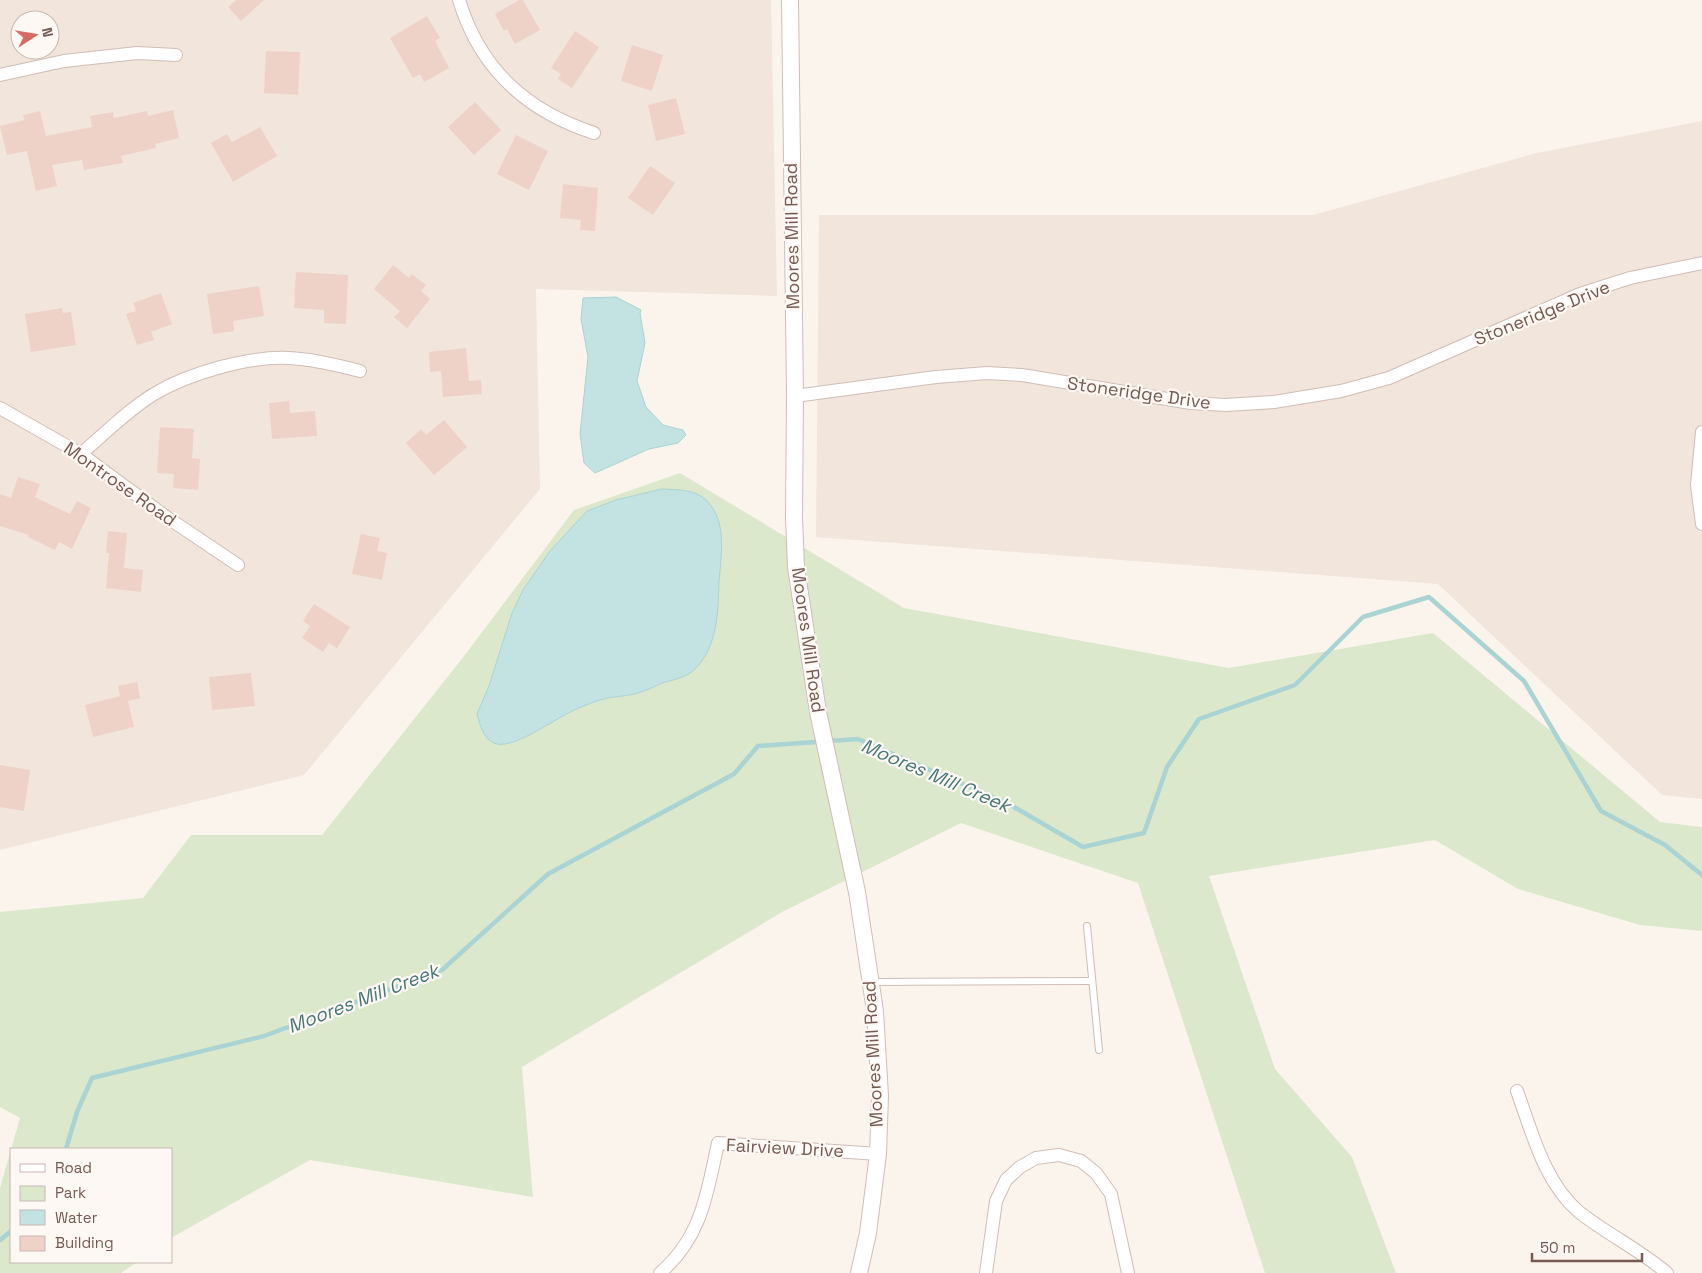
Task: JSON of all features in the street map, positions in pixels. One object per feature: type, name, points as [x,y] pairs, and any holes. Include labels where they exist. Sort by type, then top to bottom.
[{"type":"street","points":[[459,0],[472,34],[482,52],[519,94],[545,113],[594,133]]},
{"type":"street","name":"Moores Mill Road","points":[[790,0],[796,567],[818,712],[856,892],[874,1011],[880,1096],[878,1154],[868,1233],[859,1273]]},
{"type":"street","points":[[0,74],[64,61],[128,54],[176,55]]},
{"type":"street","name":"Stoneridge Drive","points":[[794,396],[936,377],[987,373],[1022,375],[1191,403],[1225,405],[1274,402],[1341,391],[1390,378],[1580,294],[1630,278],[1702,263]]},
{"type":"street","points":[[81,454],[155,393],[202,372],[270,358],[327,362],[360,371]]},
{"type":"street","name":"Montrose Road","points":[[0,408],[81,454],[165,516],[238,565]]},
{"type":"street","points":[[1702,432],[1696,485],[1702,524]]},
{"type":"street","points":[[1517,1091],[1545,1167],[1554,1183],[1578,1210],[1606,1231],[1650,1258],[1667,1273]]},
{"type":"street","name":"Fairview Drive","points":[[660,1273],[678,1255],[695,1229],[706,1200],[718,1143],[878,1154]]},
{"type":"street","points":[[986,1273],[996,1201],[1006,1180],[1020,1166],[1036,1158],[1059,1155],[1082,1161],[1096,1172],[1111,1194],[1128,1273]]},
{"type":"lane","points":[[1087,926],[1099,1050]]},
{"type":"lane","points":[[870,982],[1092,981]]},
{"type":"shaded area","points":[[0,0],[771,0],[777,296],[536,289],[540,489],[304,775],[0,850]]},
{"type":"shaded area","points":[[1702,121],[1702,799],[1662,795],[1438,584],[816,537],[819,215],[1313,215],[1537,153]]},
{"type":"green space","points":[[680,473],[904,608],[1229,668],[1433,633],[1660,822],[1702,827],[1702,931],[1640,925],[1518,889],[1435,840],[1209,876],[1275,1069],[1352,1157],[1396,1273],[1265,1273],[1138,883],[961,823],[784,911],[522,1067],[533,1197],[310,1160],[172,1237],[172,1148],[11,1148],[20,1118],[0,1107],[0,912],[143,898],[191,835],[322,835],[461,660],[574,510]]},
{"type":"green space","points":[[10,1153],[10,1263],[136,1263],[121,1273],[0,1273],[0,1188]]},
{"type":"water","points":[[616,297],[641,310],[645,343],[637,381],[646,407],[663,425],[683,430],[686,435],[678,443],[649,449],[595,473],[584,463],[580,434],[588,357],[581,319],[583,298]]},
{"type":"water","points":[[662,489],[695,493],[705,499],[712,507],[720,527],[722,549],[717,616],[713,638],[703,659],[693,671],[680,678],[637,693],[608,698],[589,704],[515,741],[497,744],[489,740],[483,732],[477,714],[489,686],[512,613],[523,590],[550,551],[587,511],[616,500]]},
{"type":"building","points":[[236,0],[264,0],[241,21],[228,7]]},
{"type":"building","points":[[519,0],[523,0],[540,30],[515,44],[507,29],[504,31],[495,14]]},
{"type":"building","points":[[427,16],[440,38],[435,41],[449,68],[424,82],[420,74],[413,78],[390,38]]},
{"type":"building","points":[[575,31],[599,47],[572,88],[558,79],[561,74],[551,68]]},
{"type":"building","points":[[632,45],[663,55],[652,91],[621,81]]},
{"type":"building","points":[[266,51],[300,52],[298,95],[264,93]]},
{"type":"building","points":[[676,98],[685,134],[656,141],[648,105]]},
{"type":"building","points":[[475,102],[501,130],[474,155],[448,127]]},
{"type":"building","points":[[173,110],[179,138],[155,144],[156,148],[121,156],[123,163],[84,170],[82,160],[52,165],[57,186],[36,191],[27,151],[7,155],[0,126],[24,120],[23,115],[40,111],[46,136],[92,127],[90,116],[113,112],[114,118],[147,111],[148,116]]},
{"type":"building","points":[[260,127],[277,156],[233,182],[211,143],[227,134],[232,142]]},
{"type":"building","points":[[516,135],[548,151],[529,190],[497,174]]},
{"type":"building","points":[[650,166],[675,183],[653,215],[628,198]]},
{"type":"building","points":[[563,184],[598,188],[595,231],[580,230],[581,220],[560,218]]},
{"type":"building","points":[[393,265],[409,278],[412,274],[426,285],[421,291],[430,299],[407,328],[394,317],[400,311],[374,289]]},
{"type":"building","points":[[296,272],[348,275],[346,324],[324,323],[324,310],[294,308]]},
{"type":"building","points":[[259,286],[264,316],[233,321],[234,331],[213,334],[207,294]]},
{"type":"building","points":[[161,293],[172,324],[151,332],[154,340],[137,345],[126,314],[136,311],[133,303]]},
{"type":"building","points":[[62,308],[63,313],[71,312],[76,345],[31,352],[25,314]]},
{"type":"building","points":[[466,348],[469,381],[481,380],[482,394],[443,397],[441,371],[430,372],[429,352]]},
{"type":"building","points":[[289,401],[290,413],[315,411],[317,436],[272,439],[269,403]]},
{"type":"building","points":[[444,420],[467,447],[434,475],[406,443],[421,429],[426,435]]},
{"type":"building","points":[[160,427],[194,429],[192,458],[200,459],[198,490],[173,488],[174,474],[157,473]]},
{"type":"building","points":[[18,477],[40,484],[35,497],[70,514],[77,501],[91,508],[72,549],[59,542],[55,550],[28,537],[29,535],[0,526],[0,494],[11,498]]},
{"type":"building","points":[[108,531],[127,533],[124,568],[143,570],[141,592],[106,588],[109,553],[106,553]]},
{"type":"building","points":[[361,534],[380,538],[377,551],[387,553],[382,580],[352,574]]},
{"type":"building","points":[[314,604],[350,627],[337,648],[329,643],[323,652],[302,638],[310,626],[303,621]]},
{"type":"building","points":[[251,673],[255,706],[212,710],[209,677]]},
{"type":"building","points":[[137,682],[140,698],[128,701],[134,727],[93,737],[85,705],[120,696],[118,686]]},
{"type":"building","points":[[0,765],[30,770],[24,811],[0,807]]},
{"type":"waterway","name":"Moores Mill Creek","points":[[66,1148],[77,1112],[92,1078],[264,1036],[442,970],[548,874],[734,774],[758,746],[858,739],[1007,803],[1083,847],[1144,833],[1167,767],[1199,719],[1295,685],[1363,617],[1429,597],[1524,681],[1601,811],[1665,845],[1702,875]]},
{"type":"waterway","name":"Moores Mill Creek","points":[[0,1240],[10,1232]]}]
